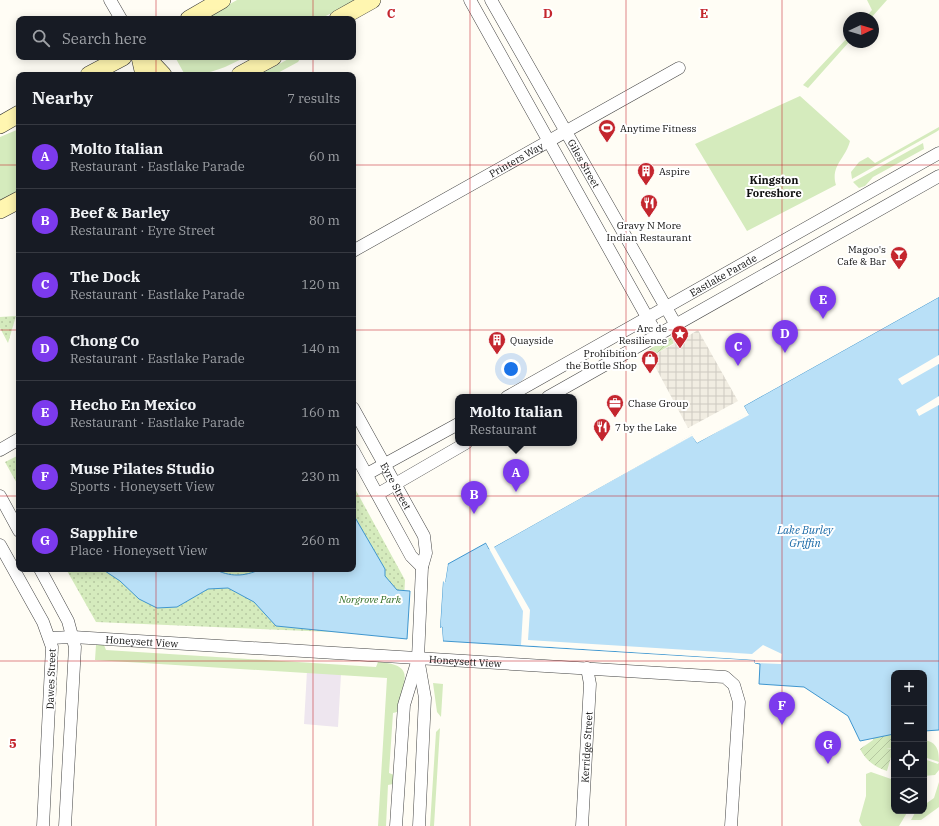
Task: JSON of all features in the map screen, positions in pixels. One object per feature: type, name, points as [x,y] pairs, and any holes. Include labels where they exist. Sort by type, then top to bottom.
[{"type":"main road","points":[[194,16],[222,0]]},
{"type":"main road","points":[[343,16],[372,0]]},
{"type":"main road","points":[[95,72],[117,60]]},
{"type":"main road","points":[[141,60],[143,72]]},
{"type":"main road","points":[[149,60],[160,72]]},
{"type":"main road","points":[[246,72],[268,60]]},
{"type":"main road","points":[[0,125],[16,116]]},
{"type":"main road","points":[[0,210],[16,202]]},
{"type":"street","points":[[110,0],[119,16]]},
{"type":"street","name":"Giles Street","points":[[657,335],[473,5],[492,1],[676,325]]},
{"type":"street","name":"Printers Way","points":[[356,249],[679,68]]},
{"type":"street","name":"Eastlake Parade","points":[[512,394],[939,153]]},
{"type":"street","name":"Eastlake Parade","points":[[553,394],[939,176]]},
{"type":"street","name":"Eyre Street","points":[[356,413],[396,483],[424,536],[426,553],[422,568],[418,658],[425,698],[419,826]]},
{"type":"street","points":[[367,474],[455,426]]},
{"type":"street","points":[[0,450],[16,441]]},
{"type":"street","points":[[378,494],[461,446]]},
{"type":"street","name":"Eyre Street","points":[[356,455],[411,556],[422,568]]},
{"type":"street","points":[[0,496],[16,525]]},
{"type":"street","name":"Dawes Street","points":[[0,545],[43,622],[50,638],[53,661],[43,826]]},
{"type":"street","points":[[42,572],[66,616],[73,637],[76,658],[65,826]]},
{"type":"street","name":"Honeysett View","points":[[50,638],[73,637],[725,677],[732,682],[737,691],[739,702],[730,826]]},
{"type":"street","name":"Eyre Street","points":[[396,826],[404,705],[418,658]]},
{"type":"street","name":"Kerridge Street","points":[[582,826],[590,684],[587,668]]},
{"type":"shaded area","points":[[698,330],[738,401],[688,428],[650,357],[674,344],[671,337],[679,332],[683,339]]},
{"type":"shaded area","points":[[307,671],[341,674],[338,727],[304,724]]},
{"type":"green space","points":[[237,0],[357,0],[326,16],[208,16]]},
{"type":"green space","points":[[867,0],[887,0],[876,12],[870,12],[872,10]]},
{"type":"green space","points":[[843,42],[844,48],[808,88],[803,85]]},
{"type":"green space","points":[[177,60],[239,60],[209,72],[183,72]]},
{"type":"green space","points":[[286,60],[299,60],[280,72],[264,72]]},
{"type":"green space","points":[[800,96],[850,141],[835,172],[836,185],[747,231],[695,144]]},
{"type":"green space","points":[[939,127],[939,130],[936,132],[852,179],[851,172],[859,162],[868,157],[875,163]]},
{"type":"green space","points":[[16,130],[16,193],[0,202],[0,137]]},
{"type":"green space","points":[[923,143],[924,149],[873,177],[865,186],[859,188],[853,182]]},
{"type":"green space","points":[[16,316],[8,343],[0,328],[0,317]]},
{"type":"green space","points":[[671,337],[674,343],[652,356],[648,350]]},
{"type":"green space","points":[[16,456],[16,482],[5,462]]},
{"type":"green space","name":"Norgrove Park","points":[[356,490],[405,580],[402,635],[96,622],[68,572],[356,572]]},
{"type":"green space","points":[[96,645],[104,645],[106,650],[376,667],[378,662],[400,667],[404,672],[405,678],[397,712],[393,713],[389,773],[394,775],[393,784],[388,785],[386,826],[378,826],[387,678],[95,660]]},
{"type":"green space","points":[[433,683],[443,684],[441,717],[437,712]]},
{"type":"green space","points":[[440,728],[434,826],[430,826],[436,732]]},
{"type":"green space","points":[[891,735],[891,749],[886,748],[891,749],[891,757],[887,771],[871,763],[860,749],[873,740],[873,738]]},
{"type":"green space","points":[[927,741],[932,743],[938,750],[939,762],[927,758]]},
{"type":"green space","points":[[927,760],[938,764],[939,762],[939,770],[935,775],[927,776]]},
{"type":"green space","points":[[871,772],[891,779],[891,814],[906,814],[899,826],[862,826],[859,821],[866,796],[866,774]]},
{"type":"green space","points":[[939,782],[939,807],[921,820],[911,820],[914,814],[927,814],[927,803],[934,798]]},
{"type":"water","name":"Lake Burley Griffin","points":[[939,297],[939,730],[927,731],[927,670],[891,670],[891,735],[860,741],[848,716],[804,687],[759,684],[760,664],[755,663],[755,660],[443,641],[442,627],[440,628],[443,580],[445,582],[448,564],[486,543],[489,549],[494,547],[692,435],[697,443],[748,414],[744,406]]},
{"type":"water","points":[[356,519],[385,569],[385,576],[397,590],[410,591],[407,639],[276,626],[254,602],[228,588],[208,589],[177,607],[157,608],[139,599],[120,581],[106,572],[220,572],[231,575],[249,574],[255,572],[356,572]]},
{"type":"pier","points":[[939,295],[939,297],[744,406],[749,415],[697,443],[692,436],[494,547],[530,610],[528,640],[752,654],[763,645],[782,654],[781,664],[755,663],[755,660],[521,645],[523,611],[485,541],[490,547],[692,434],[694,434],[698,441],[746,414],[742,407],[743,404]]},
{"type":"pier","points":[[939,355],[939,364],[902,385],[898,379]]},
{"type":"pier","points":[[939,396],[939,405],[919,416],[916,410]]},
{"type":"pier","points":[[448,564],[445,583],[443,581],[440,628],[442,627],[443,641],[441,641],[441,630],[438,628],[441,580],[444,578],[446,565]]},
{"type":"place","name":"Anytime Fitness","points":[[607,143]]},
{"type":"place","name":"Aspire","points":[[646,186]]},
{"type":"place","name":"Gravy N More Indian Restaurant","points":[[649,218]]},
{"type":"place","name":"Magoo's Cafe & Bar","points":[[899,270]]},
{"type":"place","name":"Hecho En Mexico","points":[[823,319]]},
{"type":"place","name":"Arc de Resilience","points":[[680,349]]},
{"type":"place","name":"Chong Co","points":[[785,353]]},
{"type":"place","name":"Quayside","points":[[497,355]]},
{"type":"place","name":"The Dock","points":[[738,366]]},
{"type":"place","name":"Prohibition the Bottle Shop","points":[[650,374]]},
{"type":"place","name":"Chase Group","points":[[615,418]]},
{"type":"place","name":"7 by the Lake","points":[[602,442]]},
{"type":"place","name":"Molto Italian","points":[[516,492]]},
{"type":"place","name":"Beef & Barley","points":[[474,514]]},
{"type":"place","name":"Muse Pilates Studio","points":[[782,725]]},
{"type":"place","name":"Sapphire","points":[[828,764]]},
{"type":"district","name":"Kingston Foreshore","points":[[774,186]]}]
